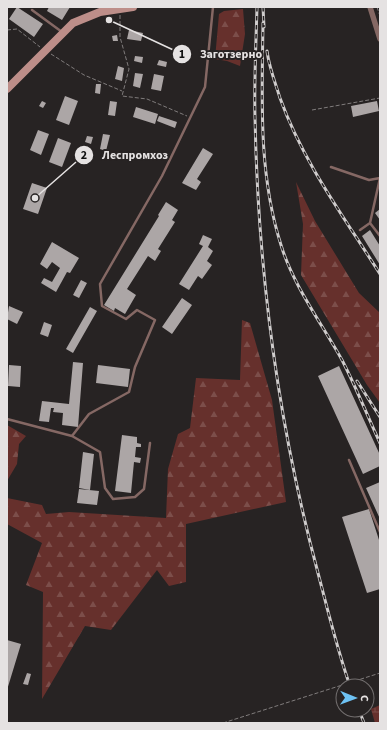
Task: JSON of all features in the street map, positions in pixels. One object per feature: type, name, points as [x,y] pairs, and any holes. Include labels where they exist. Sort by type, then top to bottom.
[{"type":"street","points":[[7,90],[62,32],[73,23],[86,16],[114,8],[133,7]]},
{"type":"street","points":[[370,7],[380,39]]},
{"type":"lane","points":[[72,436],[89,414],[129,392],[135,367],[155,320],[137,310],[126,318],[102,306],[100,284],[162,176],[205,88],[208,70],[213,7]]},
{"type":"lane","points":[[32,10],[62,32]]},
{"type":"lane","points":[[331,166],[370,180],[380,178],[370,223],[360,230]]},
{"type":"lane","points":[[370,223],[380,236]]},
{"type":"lane","points":[[7,419],[72,436],[100,452],[105,488],[113,499],[135,497],[144,490],[150,443]]},
{"type":"lane","points":[[349,460],[380,532]]},
{"type":"path","points":[[377,7],[380,16]]},
{"type":"path","points":[[114,8],[129,69],[122,96],[147,99],[190,117]]},
{"type":"path","points":[[7,30],[17,29],[45,50],[84,74],[124,92]]},
{"type":"path","points":[[312,110],[380,98]]},
{"type":"path","points":[[223,723],[380,673]]},
{"type":"green space","points":[[243,9],[245,34],[240,66],[227,61],[215,59],[219,14],[224,11]]},
{"type":"green space","points":[[296,182],[315,221],[359,293],[380,313],[380,403],[367,385],[301,275],[303,224]]},
{"type":"green space","points":[[242,320],[250,323],[272,400],[286,502],[186,524],[186,582],[169,586],[157,570],[111,630],[85,626],[42,699],[43,592],[26,585],[42,543],[7,524],[7,498],[42,505],[46,514],[69,512],[166,518],[168,469],[178,434],[190,428],[196,378],[240,380]]},
{"type":"green space","points":[[7,425],[26,436],[19,444],[17,464],[7,481]]},
{"type":"green space","points":[[380,705],[380,723],[375,723],[374,718],[375,718],[375,707]]},
{"type":"building","points":[[17,7],[43,24],[34,37],[9,19]]},
{"type":"building","points":[[49,7],[70,7],[62,20],[47,11]]},
{"type":"building","points":[[129,30],[143,33],[141,41],[127,39]]},
{"type":"building","points":[[117,35],[118,41],[113,41],[112,36]]},
{"type":"building","points":[[135,56],[143,57],[142,63],[134,61]]},
{"type":"building","points":[[159,60],[167,62],[166,67],[157,65]]},
{"type":"building","points":[[118,66],[124,68],[122,81],[115,79]]},
{"type":"building","points":[[135,73],[143,74],[140,88],[133,86]]},
{"type":"building","points":[[154,74],[164,76],[161,91],[151,89]]},
{"type":"building","points":[[96,84],[101,84],[100,94],[95,93]]},
{"type":"building","points":[[65,96],[78,101],[69,125],[56,120]]},
{"type":"building","points":[[42,101],[46,103],[43,108],[39,106]]},
{"type":"building","points":[[110,101],[117,102],[115,116],[108,115]]},
{"type":"building","points":[[377,101],[379,111],[353,117],[351,106]]},
{"type":"building","points":[[136,107],[158,114],[155,124],[133,117]]},
{"type":"building","points":[[159,116],[177,122],[175,128],[157,121]]},
{"type":"building","points":[[38,130],[49,134],[41,155],[30,150]]},
{"type":"building","points":[[103,134],[110,135],[106,151],[100,149]]},
{"type":"building","points":[[87,136],[93,137],[91,144],[85,142]]},
{"type":"building","points":[[58,138],[71,143],[62,167],[49,162]]},
{"type":"building","points":[[203,148],[213,154],[197,179],[201,182],[196,190],[182,183]]},
{"type":"building","points":[[32,183],[47,188],[38,214],[23,209]]},
{"type":"building","points":[[166,202],[178,210],[172,220],[175,222],[158,249],[161,251],[155,261],[148,256],[127,289],[136,295],[125,314],[115,308],[114,311],[104,305],[159,216],[158,215]]},
{"type":"building","points":[[380,209],[380,220],[375,213]]},
{"type":"building","points":[[370,230],[380,246],[380,265],[362,236]]},
{"type":"building","points":[[203,235],[212,239],[208,247],[213,251],[207,261],[212,265],[202,279],[198,276],[189,290],[179,284],[203,246],[199,244]]},
{"type":"building","points":[[52,242],[79,258],[70,273],[67,272],[56,292],[41,283],[44,278],[52,282],[60,268],[52,262],[47,269],[40,264]]},
{"type":"building","points":[[81,280],[87,283],[79,298],[73,295]]},
{"type":"building","points":[[182,298],[192,305],[172,334],[162,327]]},
{"type":"building","points":[[9,306],[23,312],[17,324],[7,319]]},
{"type":"building","points":[[90,307],[97,311],[73,353],[66,349]]},
{"type":"building","points":[[44,322],[52,325],[48,337],[40,334]]},
{"type":"building","points":[[73,362],[83,363],[78,427],[62,425],[63,413],[53,412],[54,408],[51,408],[49,422],[39,421],[42,401],[69,404]]},
{"type":"building","points":[[9,365],[21,366],[20,387],[8,386]]},
{"type":"building","points":[[98,365],[130,369],[128,387],[96,383]]},
{"type":"building","points":[[339,366],[380,455],[380,466],[363,474],[318,376]]},
{"type":"building","points":[[122,435],[137,437],[137,443],[141,444],[141,447],[136,447],[135,457],[141,458],[140,463],[134,462],[131,493],[115,491]]},
{"type":"building","points":[[83,452],[94,454],[90,490],[79,488]]},
{"type":"building","points":[[380,482],[380,519],[366,488]]},
{"type":"building","points":[[79,489],[99,491],[97,505],[77,503]]},
{"type":"building","points":[[369,509],[380,543],[380,589],[367,593],[342,517]]},
{"type":"building","points":[[7,640],[21,644],[7,690]]},
{"type":"building","points":[[27,673],[31,674],[28,685],[23,684]]},
{"type":"railway","points":[[257,7],[255,90],[257,176],[260,233],[273,347],[281,404],[304,517],[333,630],[347,678]]},
{"type":"railway","points":[[263,7],[264,27]]},
{"type":"railway","points":[[263,23],[262,107],[265,163],[268,190],[281,245],[286,260],[300,289],[342,360],[380,443]]},
{"type":"railway","points":[[267,51],[280,98],[289,122],[300,144],[325,189],[380,274]]},
{"type":"railway","points":[[357,381],[380,417]]},
{"type":"railway","points":[[362,718],[364,723]]},
{"type":"place","name":"Заготзерно","points":[[109,20]]},
{"type":"place","name":"Леспромхоз","points":[[35,198]]}]
